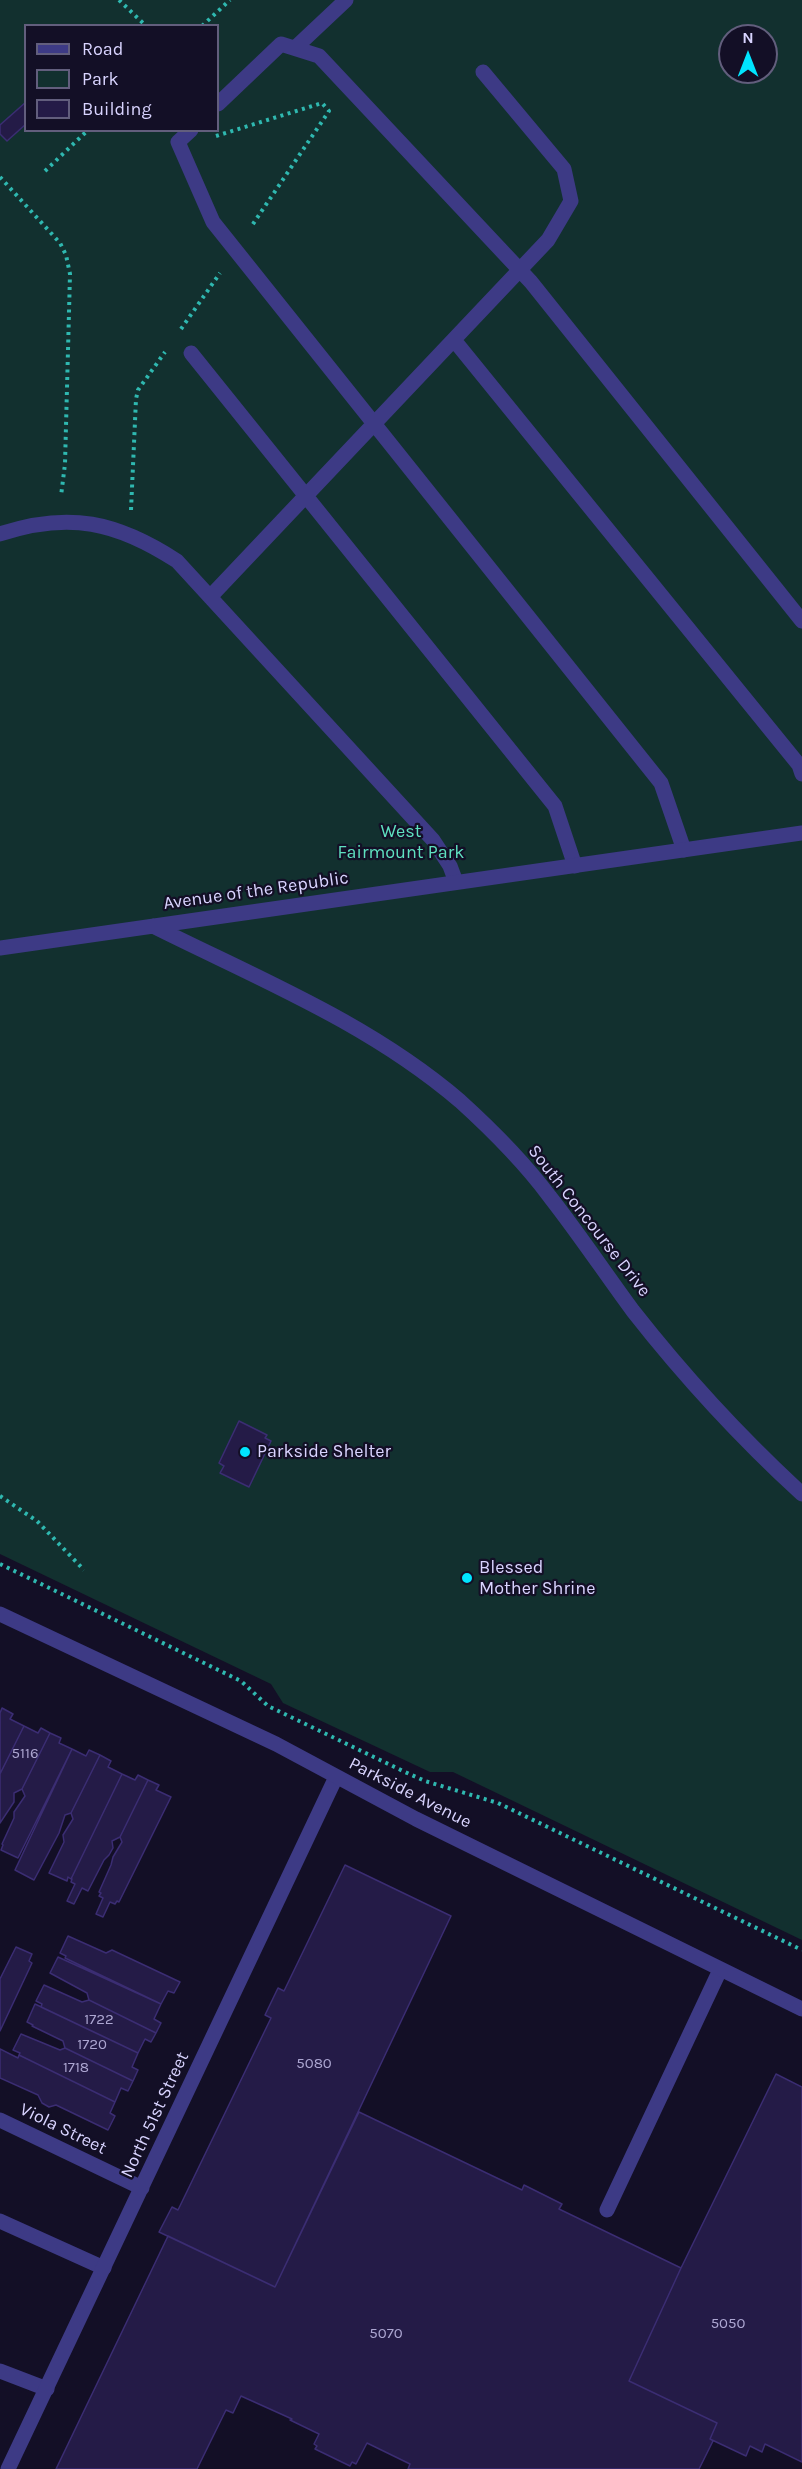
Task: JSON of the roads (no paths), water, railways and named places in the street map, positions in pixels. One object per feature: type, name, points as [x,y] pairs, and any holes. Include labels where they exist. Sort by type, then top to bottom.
[{"type":"street","points":[[295,48],[346,0]]},
{"type":"street","points":[[219,104],[281,44],[319,56],[520,270],[802,621]]},
{"type":"street","points":[[210,597],[548,240],[571,201],[564,169],[483,72]]},
{"type":"street","points":[[188,132],[178,142],[213,222],[661,783],[684,850]]},
{"type":"street","points":[[453,340],[799,765],[802,774]]},
{"type":"street","points":[[191,353],[555,806],[575,866]]},
{"type":"street","points":[[0,534],[26,525],[58,521],[88,522],[128,533],[177,561],[433,840],[446,859],[456,882]]},
{"type":"street","name":"Avenue of the Republic","points":[[0,948],[802,833]]},
{"type":"street","name":"South Concourse Drive","points":[[153,926],[306,1000],[360,1029],[430,1076],[461,1102],[494,1133],[550,1196],[632,1309],[697,1388],[766,1461],[802,1494]]},
{"type":"street","name":"Parkside Avenue","points":[[0,1614],[276,1744],[416,1820],[802,2009]]},
{"type":"street","name":"North 51st Street","points":[[8,2469],[336,1777]]},
{"type":"street","points":[[607,2210],[720,1970]]},
{"type":"street","name":"Viola Street","points":[[0,2120],[142,2188]]},
{"type":"street","points":[[0,2221],[104,2268]]},
{"type":"street","points":[[0,2371],[47,2389]]},
{"type":"place","name":"Parkside Shelter","points":[[245,1452]]},
{"type":"place","name":"Blessed Mother Shrine","points":[[467,1578]]},
{"type":"park label","name":"West Fairmount Park","points":[[401,842]]}]
